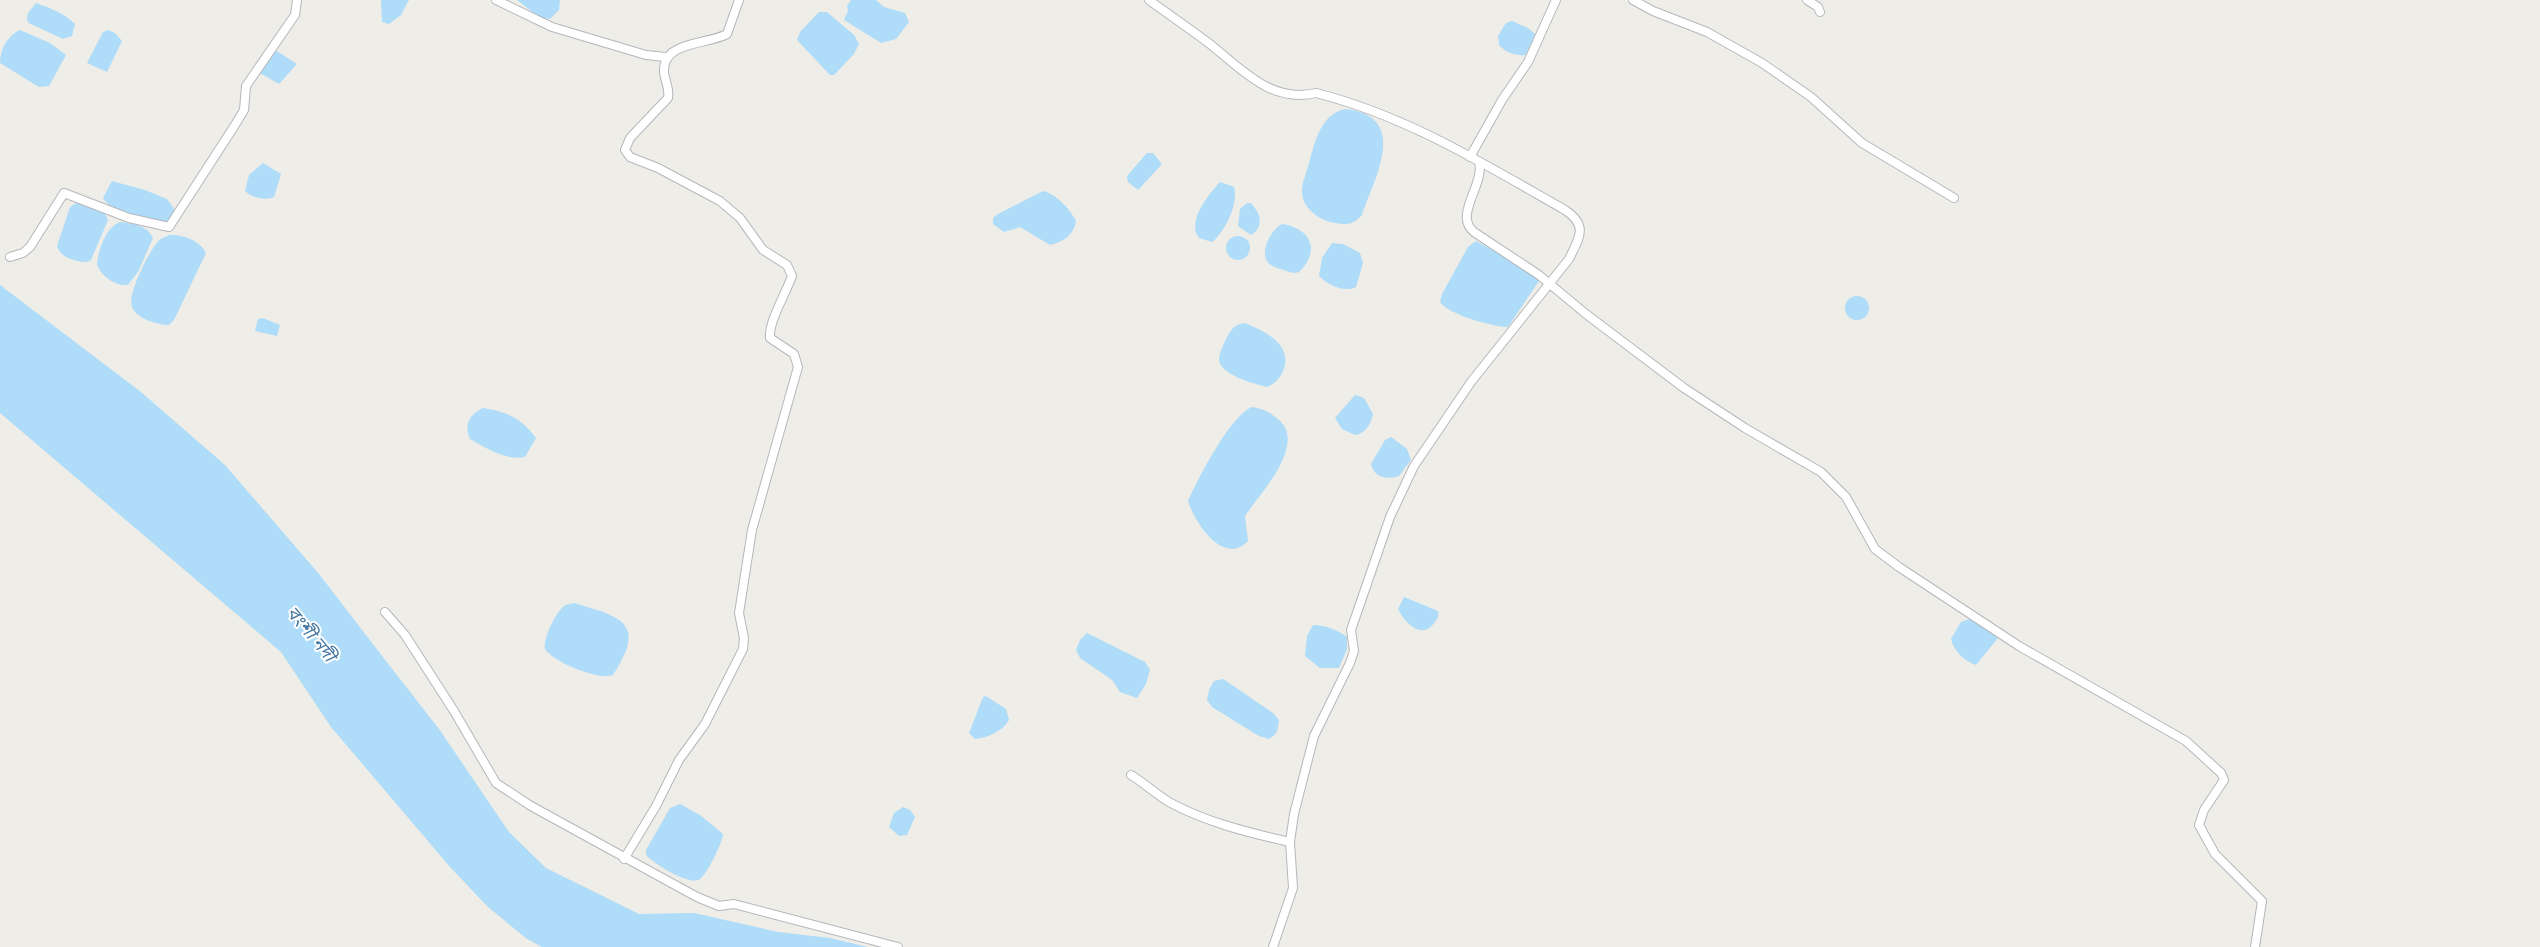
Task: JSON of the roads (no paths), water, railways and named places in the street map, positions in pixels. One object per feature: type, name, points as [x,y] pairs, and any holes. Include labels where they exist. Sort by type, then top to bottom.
[{"type":"street","points":[[10,257],[23,253],[30,247],[64,193],[129,218],[169,227],[244,110],[246,86],[295,15],[297,0]]},
{"type":"street","points":[[496,0],[552,28],[646,55],[666,57]]},
{"type":"street","points":[[624,858],[656,806],[680,760],[705,724],[743,650],[744,638],[738,613],[752,530],[798,367],[794,354],[770,338],[769,328],[781,306],[792,276],[787,265],[763,250],[740,218],[720,201],[626,153],[625,147],[630,138],[668,98],[668,84],[664,72],[666,57],[672,51],[717,40],[726,34],[739,0]]},
{"type":"street","points":[[1150,0],[1207,42],[1248,77],[1275,92],[1307,95],[1316,93],[1372,109],[1441,141],[1470,157],[1565,210],[1574,216],[1581,225],[1579,238],[1569,259],[1471,382],[1414,466],[1390,516],[1350,630],[1354,651],[1350,663],[1314,736],[1294,814],[1290,842],[1293,888],[1273,947]]},
{"type":"street","points":[[1470,157],[1502,100],[1528,62],[1556,0]]},
{"type":"street","points":[[1633,0],[1653,11],[1707,32],[1762,63],[1811,97],[1862,144],[1954,198]]},
{"type":"street","points":[[1807,0],[1818,7],[1820,12]]},
{"type":"street","points":[[1479,162],[1480,174],[1465,218],[1469,228],[1550,283],[1586,314],[1684,388],[1745,428],[1821,472],[1846,497],[1875,549],[1887,558],[1951,603],[2019,646],[2186,741],[2221,773],[2224,780],[2204,810],[2200,825],[2215,854],[2262,901],[2255,947]]},
{"type":"street","points":[[386,612],[405,635],[454,710],[496,783],[531,806],[697,897],[719,906],[734,904],[898,947]]},
{"type":"street","points":[[1132,775],[1169,802],[1185,809],[1214,821],[1290,842]]},
{"type":"water","points":[[381,0],[409,0],[401,15],[389,24],[382,22]]},
{"type":"water","points":[[517,0],[560,0],[559,10],[550,19],[540,18]]},
{"type":"water","points":[[851,0],[876,0],[884,7],[905,13],[909,22],[896,39],[881,43],[844,20],[848,11],[847,6]]},
{"type":"water","points":[[36,3],[52,9],[71,20],[75,24],[72,36],[63,39],[29,23],[27,20],[28,13]]},
{"type":"water","points":[[819,12],[827,12],[854,35],[859,44],[854,54],[834,75],[830,75],[797,40],[800,32]]},
{"type":"water","points":[[1512,21],[1528,28],[1535,34],[1526,55],[1511,53],[1499,45],[1498,36],[1506,23]]},
{"type":"water","points":[[20,30],[50,43],[66,55],[49,86],[39,87],[0,63],[1,53],[5,44],[11,36]]},
{"type":"water","points":[[108,30],[115,33],[122,41],[107,72],[87,63],[103,32]]},
{"type":"water","points":[[275,50],[297,64],[279,84],[258,72]]},
{"type":"water","points":[[1346,109],[1366,114],[1377,124],[1383,136],[1380,167],[1374,184],[1362,215],[1350,224],[1323,220],[1308,208],[1302,190],[1313,149],[1324,123],[1337,112]]},
{"type":"water","points":[[1147,153],[1153,153],[1162,164],[1138,190],[1128,182],[1127,176]]},
{"type":"water","points":[[263,163],[281,174],[274,197],[263,199],[245,191],[249,175]]},
{"type":"water","points":[[112,181],[145,190],[167,199],[177,213],[168,222],[151,221],[124,214],[116,210],[103,198]]},
{"type":"water","points":[[1220,182],[1234,187],[1233,209],[1222,231],[1212,242],[1199,238],[1195,226],[1198,213]]},
{"type":"water","points":[[1043,191],[1053,195],[1062,203],[1076,221],[1073,230],[1063,240],[1050,245],[1020,227],[1004,232],[993,224],[993,218],[998,214]]},
{"type":"water","points":[[76,203],[104,212],[108,220],[91,260],[87,262],[65,256],[57,246],[70,207]]},
{"type":"water","points":[[1247,203],[1251,203],[1260,219],[1258,228],[1251,235],[1238,226],[1240,209]]},
{"type":"water","points":[[121,222],[144,228],[153,238],[138,272],[128,285],[118,284],[110,280],[97,265],[101,246],[107,233],[116,224]]},
{"type":"water","points":[[1282,224],[1300,230],[1310,242],[1310,256],[1299,272],[1295,273],[1274,267],[1267,261],[1265,256],[1268,240],[1274,230]]},
{"type":"water","points":[[170,235],[191,239],[200,245],[206,253],[174,320],[169,325],[165,325],[151,322],[138,315],[132,307],[131,301],[139,274],[153,248],[160,240]]},
{"type":"water","points":[[1238,236],[1246,240],[1250,248],[1246,256],[1238,260],[1230,256],[1226,248],[1230,240]]},
{"type":"water","points":[[1476,241],[1521,266],[1539,281],[1508,327],[1471,319],[1451,311],[1440,302],[1442,294],[1468,247]]},
{"type":"water","points":[[1332,243],[1343,244],[1360,253],[1363,263],[1356,287],[1341,289],[1319,276],[1322,258]]},
{"type":"water","name":"বংশী নদী","points":[[0,285],[141,392],[225,465],[319,574],[439,729],[509,832],[546,868],[639,914],[694,913],[778,932],[830,938],[868,947],[542,947],[527,939],[488,907],[450,867],[331,727],[281,652],[0,413]]},
{"type":"water","points":[[1857,296],[1866,299],[1869,308],[1866,317],[1857,320],[1848,317],[1845,308],[1848,299]]},
{"type":"water","points":[[263,318],[280,325],[277,336],[255,331],[258,319]]},
{"type":"water","points":[[1244,323],[1268,334],[1281,346],[1284,354],[1283,371],[1273,384],[1267,387],[1238,378],[1225,370],[1221,365],[1219,359],[1225,341],[1234,327]]},
{"type":"water","points":[[1355,395],[1364,398],[1373,414],[1367,428],[1355,435],[1342,429],[1335,418]]},
{"type":"water","points":[[1252,407],[1266,411],[1279,420],[1286,430],[1288,442],[1285,455],[1278,469],[1245,516],[1248,541],[1239,548],[1229,549],[1211,539],[1203,530],[1188,501],[1199,478],[1225,435],[1234,422]]},
{"type":"water","points":[[483,408],[499,411],[513,417],[531,431],[536,438],[525,457],[518,458],[503,455],[489,450],[470,439],[468,434],[469,421],[474,414]]},
{"type":"water","points":[[1391,437],[1407,449],[1411,460],[1399,476],[1386,478],[1378,475],[1371,464],[1385,440]]},
{"type":"water","points":[[1404,597],[1438,611],[1438,618],[1425,630],[1414,628],[1405,620],[1398,609]]},
{"type":"water","points":[[574,603],[605,613],[616,618],[624,625],[628,633],[628,644],[623,658],[613,675],[606,676],[587,673],[566,665],[545,649],[550,627],[560,610],[568,604]]},
{"type":"water","points":[[1970,619],[1996,634],[1998,638],[1976,665],[1960,655],[1954,648],[1951,639],[1961,622]]},
{"type":"water","points":[[1313,625],[1331,628],[1347,637],[1347,649],[1339,668],[1320,668],[1305,656],[1307,636]]},
{"type":"water","points":[[1087,633],[1145,662],[1150,670],[1146,684],[1137,698],[1120,692],[1112,680],[1080,658],[1076,650],[1080,640]]},
{"type":"water","points":[[1223,679],[1273,713],[1279,720],[1278,729],[1274,735],[1269,739],[1259,736],[1212,707],[1207,700],[1209,690],[1214,681]]},
{"type":"water","points":[[986,696],[1006,709],[1009,720],[994,733],[975,739],[969,733],[983,697]]},
{"type":"water","points":[[680,804],[700,815],[723,834],[707,871],[700,879],[695,881],[672,873],[646,855],[646,850],[670,808]]},
{"type":"water","points":[[903,807],[910,810],[915,817],[907,835],[899,836],[889,827],[894,813]]}]
